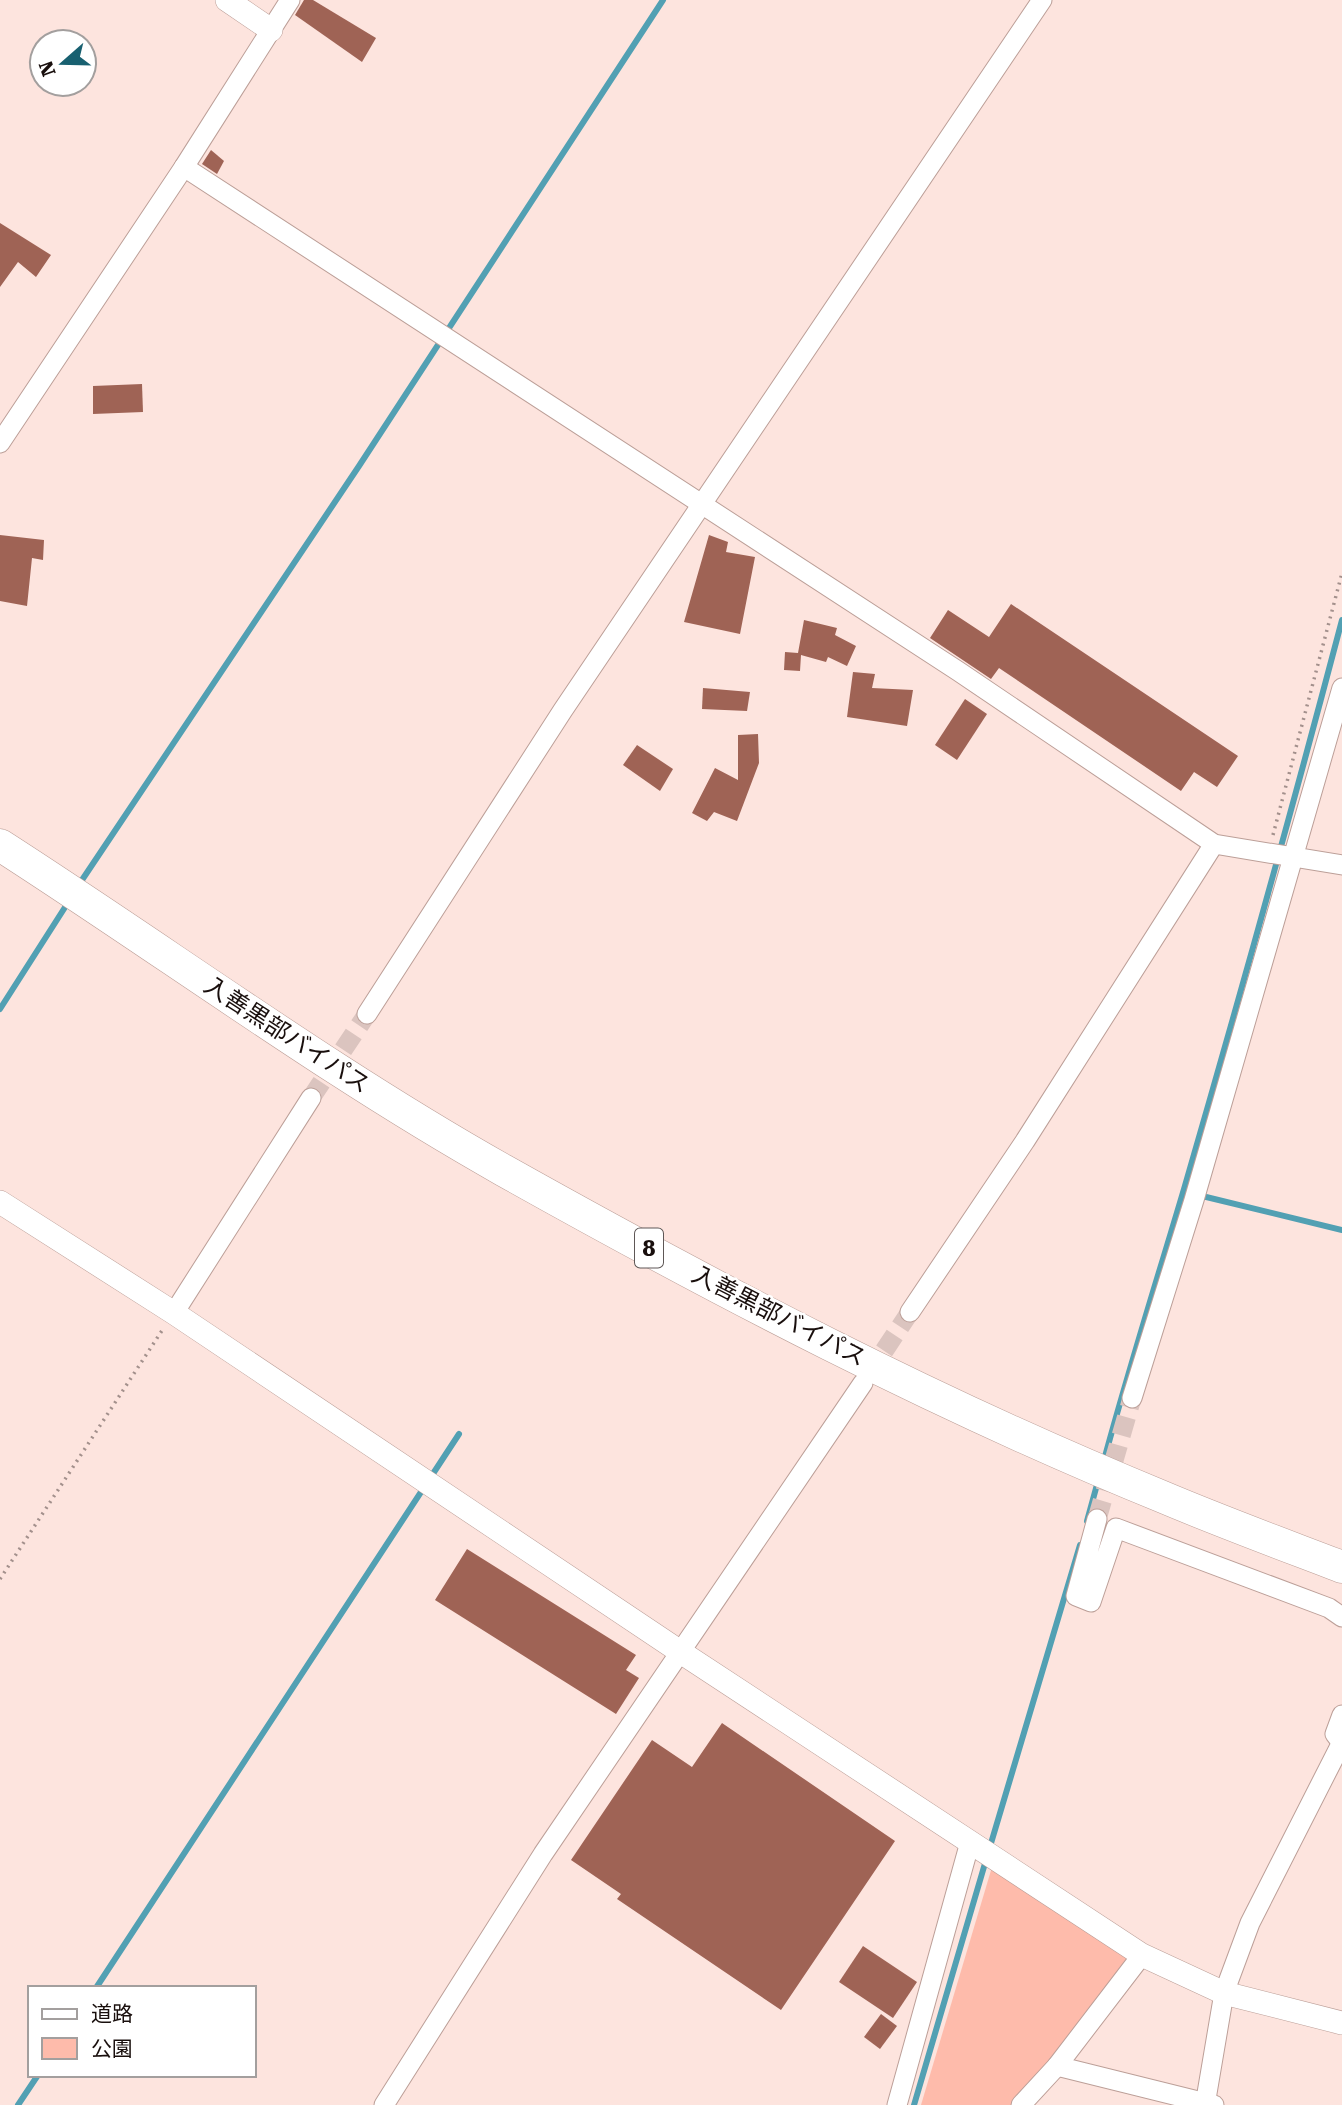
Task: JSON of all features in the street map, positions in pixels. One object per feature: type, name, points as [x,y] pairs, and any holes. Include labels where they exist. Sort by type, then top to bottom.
[{"type":"highway","name":"入善黒部バイパス","points":[[0,845],[280,1032],[478,1155],[698,1275],[796,1327],[982,1417],[1161,1496],[1342,1567]]},
{"type":"street","points":[[227,0],[271,30]]},
{"type":"street","points":[[0,443],[184,167],[290,0]]},
{"type":"street","points":[[367,1014],[563,710],[1042,0]]},
{"type":"street","points":[[184,167],[958,671],[1214,844],[1342,865]]},
{"type":"street","points":[[1132,1398],[1194,1200],[1342,688]]},
{"type":"street","points":[[910,1312],[1025,1141],[1214,844]]},
{"type":"street","points":[[174,1313],[311,1098]]},
{"type":"street","points":[[0,1202],[174,1313],[679,1651],[1142,1955],[1224,1993],[1342,2023]]},
{"type":"street","points":[[384,2105],[543,1854],[863,1383]]},
{"type":"street","points":[[1097,1519],[1076,1596],[1091,1602],[1116,1528],[1329,1608],[1342,1617]]},
{"type":"street","points":[[1057,2066],[1208,2104],[1224,1993],[1250,1923],[1342,1743],[1335,1734],[1342,1715]]},
{"type":"street","points":[[897,2105],[970,1842]]},
{"type":"street","points":[[1021,2105],[1057,2066],[1142,1955]]},
{"type":"path","points":[[1269,853],[1342,573]]},
{"type":"path","points":[[0,1579],[174,1313]]},
{"type":"green space","points":[[992,1867],[1130,1958],[1051,2061],[1012,2105],[921,2105]]},
{"type":"building","points":[[304,0],[313,0],[376,38],[362,62],[295,15]]},
{"type":"building","points":[[211,150],[224,161],[217,174],[202,164]]},
{"type":"building","points":[[0,223],[51,255],[36,277],[18,262],[0,287]]},
{"type":"building","points":[[142,384],[143,412],[93,414],[93,386]]},
{"type":"building","points":[[0,535],[44,540],[43,560],[32,558],[27,606],[0,601]]},
{"type":"building","points":[[709,535],[728,542],[726,552],[755,557],[740,634],[684,622]]},
{"type":"building","points":[[1011,604],[1238,756],[1217,787],[1194,772],[1181,791],[999,668],[991,679],[930,638],[948,610],[989,637]]},
{"type":"building","points":[[804,620],[837,628],[835,635],[856,646],[847,666],[828,657],[826,662],[801,655],[800,671],[784,670],[785,652],[798,653]]},
{"type":"building","points":[[853,672],[875,674],[872,688],[913,690],[907,726],[847,717]]},
{"type":"building","points":[[703,688],[750,692],[747,711],[702,709]]},
{"type":"building","points":[[965,699],[987,714],[957,760],[935,745]]},
{"type":"building","points":[[758,734],[759,763],[737,821],[714,812],[707,821],[692,813],[715,768],[738,780],[738,735]]},
{"type":"building","points":[[637,745],[673,769],[660,791],[623,765]]},
{"type":"building","points":[[467,1549],[636,1655],[626,1670],[639,1678],[616,1714],[435,1600]]},
{"type":"building","points":[[722,1723],[895,1841],[781,2010],[617,1899],[621,1894],[571,1860],[652,1740],[692,1767]]},
{"type":"building","points":[[863,1946],[917,1982],[893,2018],[839,1982]]},
{"type":"building","points":[[881,2014],[897,2026],[880,2049],[864,2037]]},
{"type":"waterway","points":[[78,886],[359,466],[663,0]]},
{"type":"waterway","points":[[1103,1464],[1225,1047],[1342,620]]},
{"type":"waterway","points":[[0,1009],[69,901]]},
{"type":"waterway","points":[[1198,1195],[1342,1230]]},
{"type":"waterway","points":[[97,1986],[459,1434]]},
{"type":"waterway","points":[[1087,1521],[1098,1481]]},
{"type":"waterway","points":[[989,1850],[1080,1545]]},
{"type":"waterway","points":[[914,2105],[986,1860]]},
{"type":"waterway","points":[[18,2105],[37,2077]]},
{"type":"tunnel","points":[[311,1098],[367,1014]]},
{"type":"tunnel","points":[[868,1375],[910,1312]]},
{"type":"tunnel","points":[[1097,1519],[1132,1398]]}]
